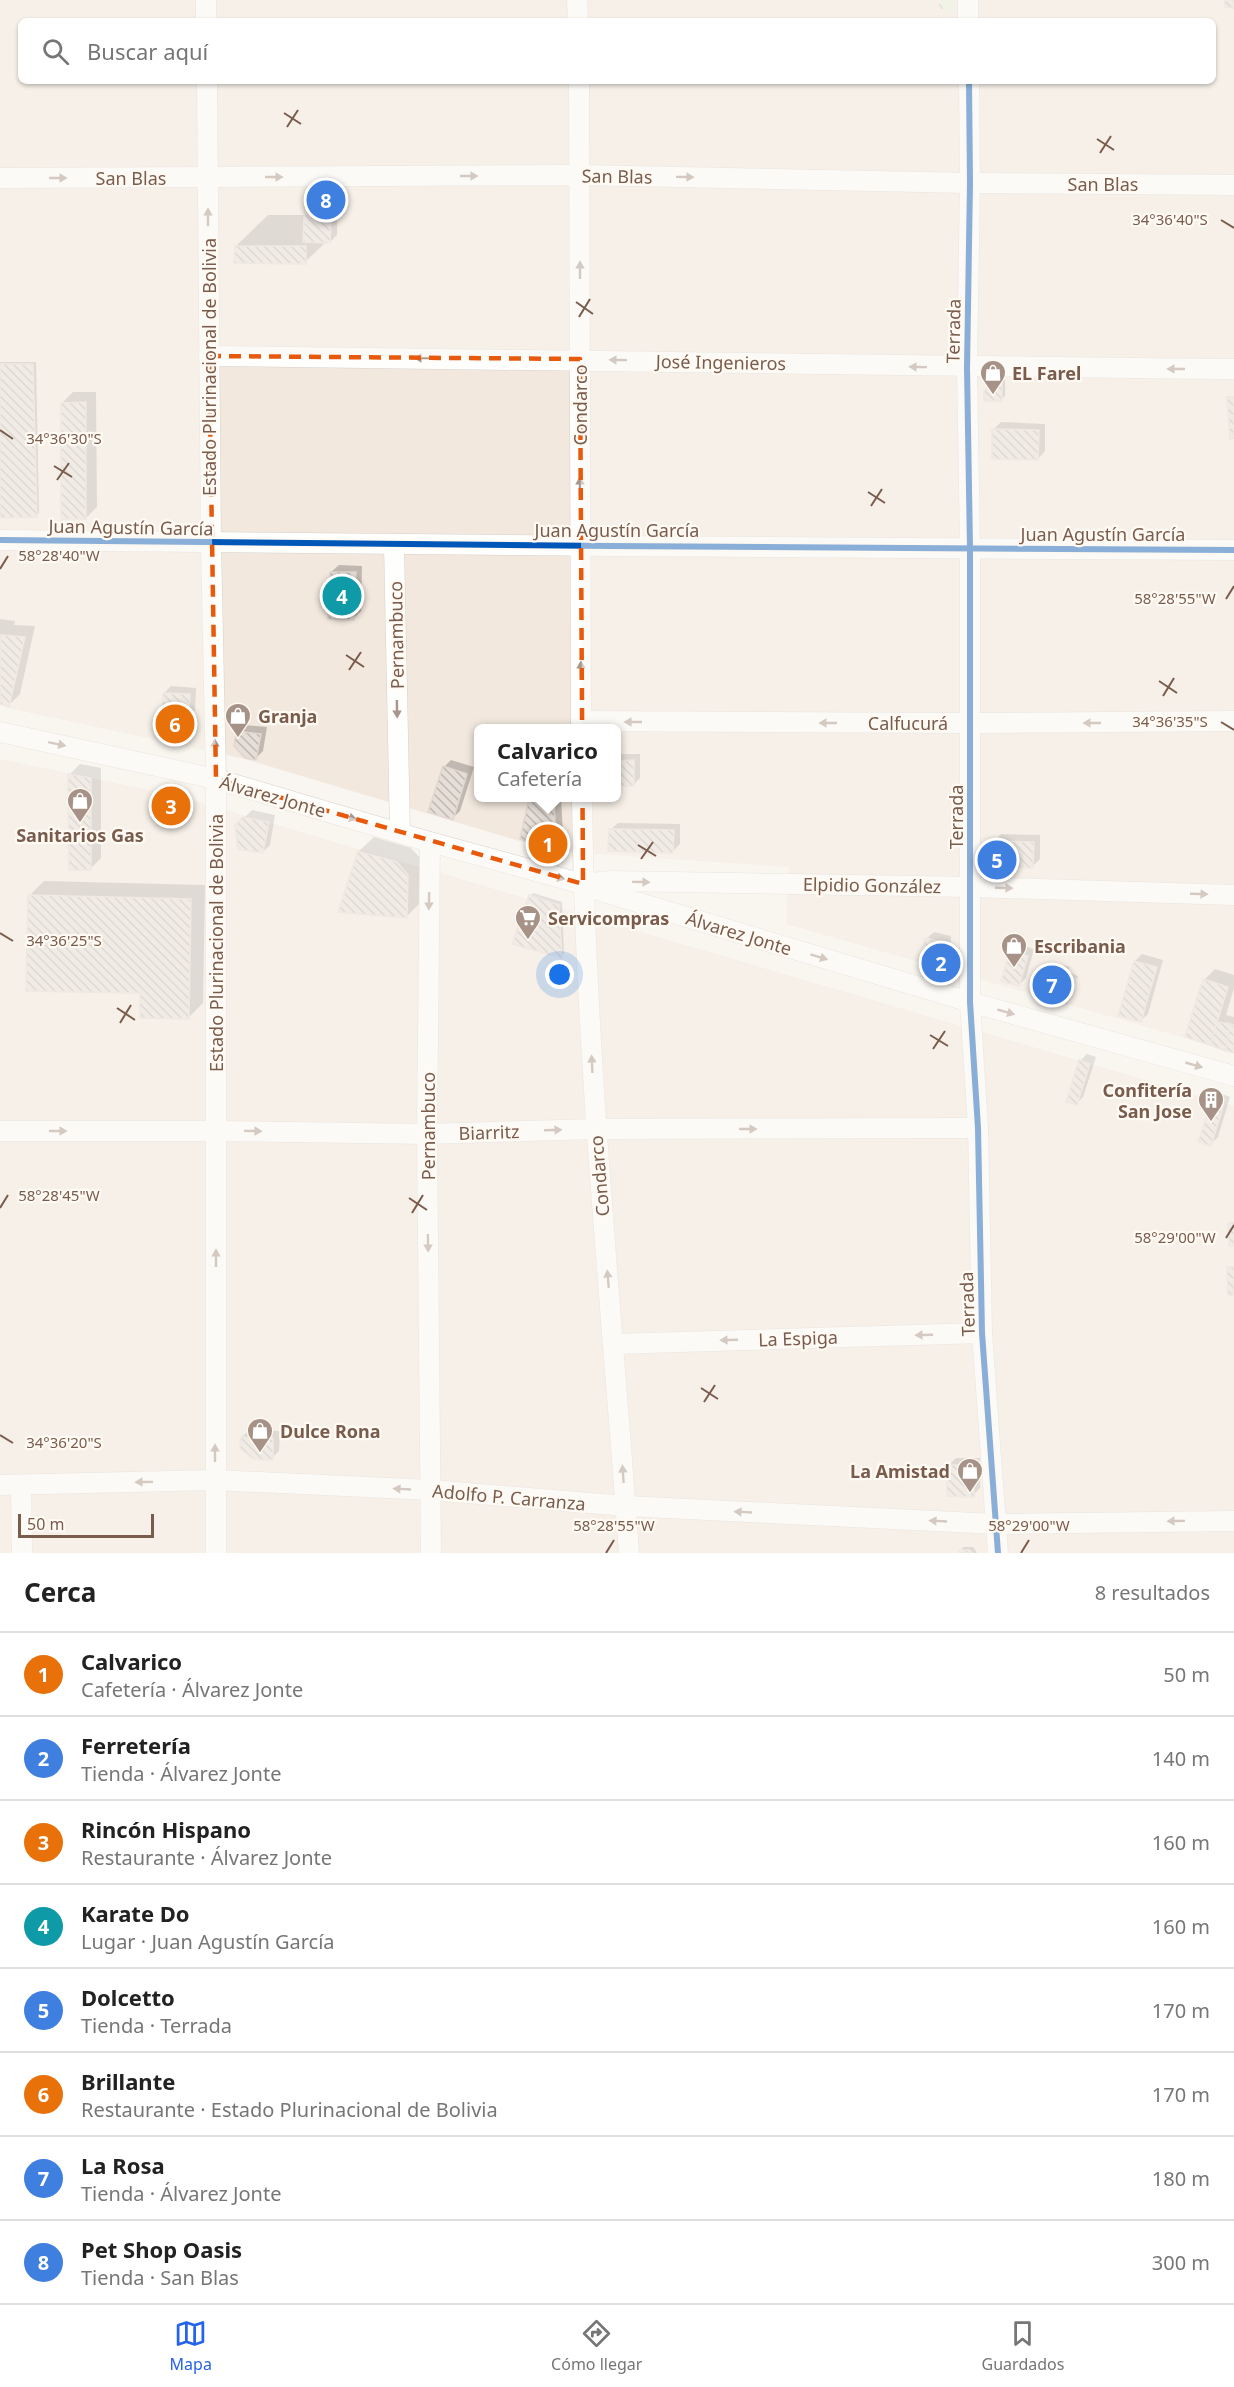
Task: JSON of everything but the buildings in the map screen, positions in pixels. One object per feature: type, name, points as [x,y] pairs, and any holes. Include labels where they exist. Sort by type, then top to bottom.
[{"type":"street","points":[[206,0],[206,18]]},
{"type":"street","points":[[577,0],[578,18]]},
{"type":"street","points":[[968,0],[968,18]]},
{"type":"street","name":"Estado Plurinacional de Bolivia","points":[[207,84],[211,543],[216,779],[216,1553]]},
{"type":"street","name":"Condarco","points":[[579,84],[581,724]]},
{"type":"street","name":"Terrada","points":[[969,84],[967,368],[972,887],[970,1002],[978,1128],[982,1333],[998,1553]]},
{"type":"street","name":"San Blas","points":[[0,178],[580,175],[970,183],[1234,185]]},
{"type":"street","name":"José Ingenieros","points":[[209,356],[580,359],[967,368],[1234,369]]},
{"type":"street","name":"Juan Agustín García","points":[[0,540],[394,545],[1234,550]]},
{"type":"street","name":"Pernambuco","points":[[394,545],[400,832]]},
{"type":"street","name":"Calfucurá","points":[[621,725],[1234,722]]},
{"type":"street","name":"Álvarez Jonte","points":[[0,732],[216,779],[583,884],[970,1002],[1234,1076]]},
{"type":"street","name":"Condarco","points":[[582,802],[583,884],[595,1129],[629,1553]]},
{"type":"street","name":"Pernambuco","points":[[430,842],[427,1134],[431,1553]]},
{"type":"street","name":"Elpidio González","points":[[583,884],[612,881],[972,887],[1234,895]]},
{"type":"street","name":"Biarritz","points":[[0,1131],[427,1134],[595,1129],[978,1128]]},
{"type":"street","name":"La Espiga","points":[[614,1344],[982,1333]]},
{"type":"street","name":"Adolfo P. Carranza","points":[[0,1485],[215,1480],[431,1490],[626,1506],[996,1524],[1234,1521]]},
{"type":"street","points":[[21,1485],[22,1553]]},
{"type":"highlighted area","points":[[209,356],[580,359],[583,884],[216,779]]},
{"type":"shaded area","points":[[0,0],[1234,0],[1234,1052],[786,924],[789,867],[553,851],[245,759],[8,708],[25,637],[0,634]]},
{"type":"shaded area","points":[[0,759],[178,796],[1234,1106],[1234,1553],[0,1553]]},
{"type":"green space","points":[[939,0],[953,0],[953,10],[939,10]]},
{"type":"cycle path","points":[[969,84],[967,368],[970,548],[970,1002],[978,1128],[982,1333],[998,1553]]},
{"type":"cycle path","points":[[0,540],[1234,550]]},
{"type":"place","name":"Pet Shop Oasis","points":[[326,200]]},
{"type":"place","name":"EL Farel","points":[[993,396]]},
{"type":"place","name":"Karate Do","points":[[342,596]]},
{"type":"place","name":"Brillante","points":[[175,724]]},
{"type":"place","name":"Granja","points":[[238,739]]},
{"type":"place","name":"Rincón Hispano","points":[[171,806]]},
{"type":"place","name":"Sanitarios Gas","points":[[80,824]]},
{"type":"place","name":"Calvarico","points":[[548,844]]},
{"type":"place","name":"Dolcetto","points":[[997,860]]},
{"type":"place","name":"Servicompras","points":[[528,941]]},
{"type":"place","name":"Ferretería","points":[[941,963]]},
{"type":"place","name":"Escribania","points":[[1014,969]]},
{"type":"place","name":"La Rosa","points":[[1052,985]]},
{"type":"place","name":"Confitería San Jose","points":[[1211,1123]]},
{"type":"place","name":"Dulce Rona","points":[[260,1454]]},
{"type":"place","name":"La Amistad","points":[[970,1494]]}]
